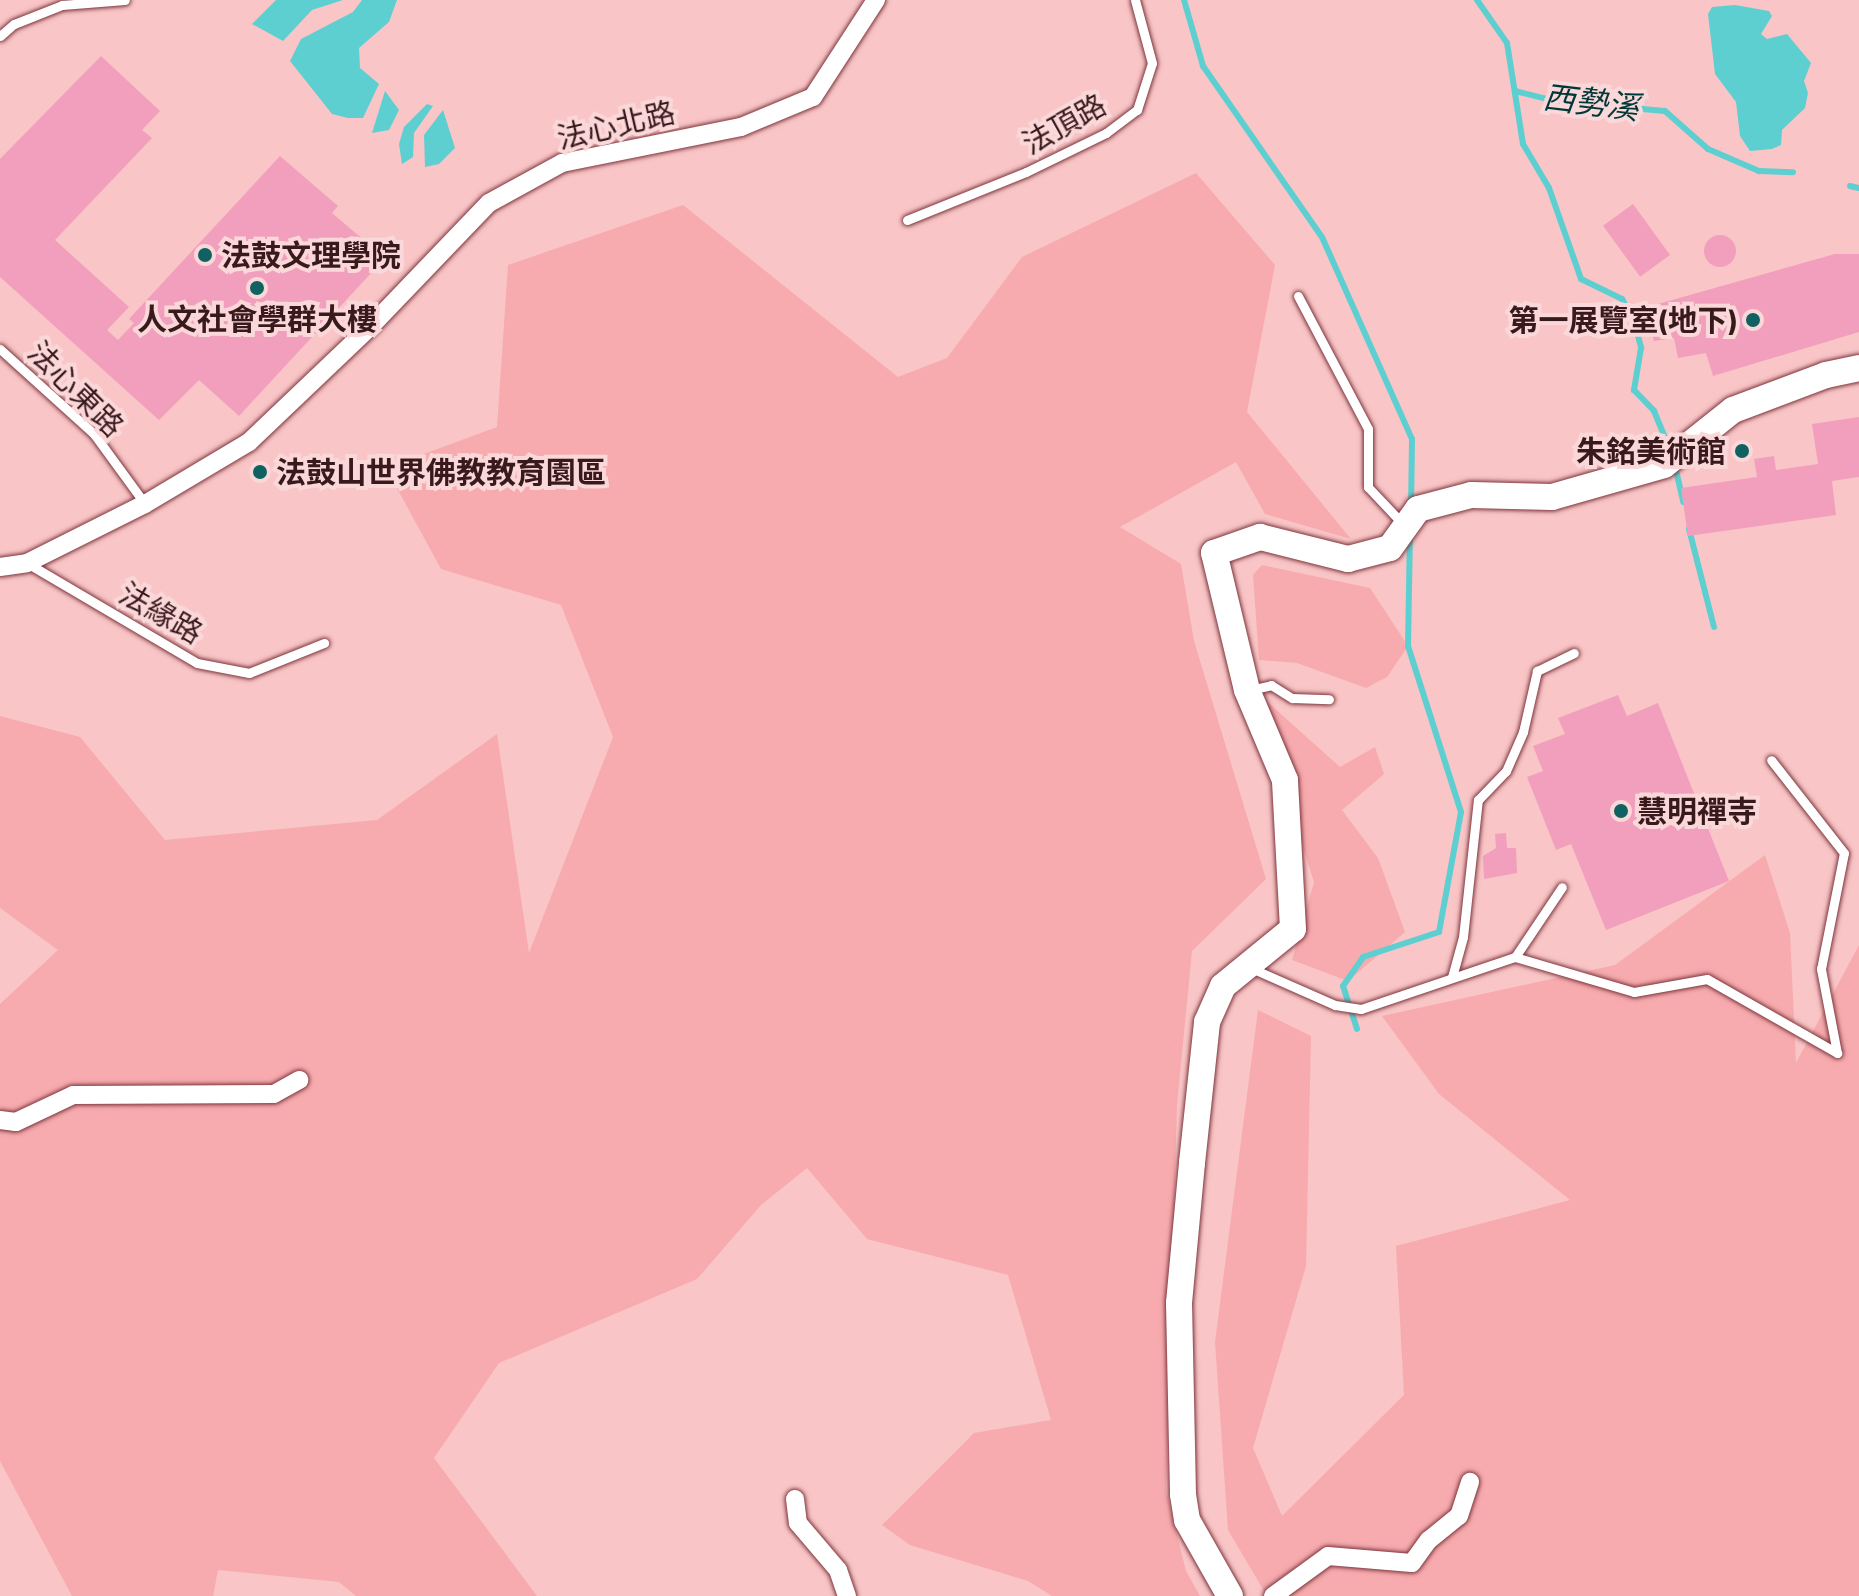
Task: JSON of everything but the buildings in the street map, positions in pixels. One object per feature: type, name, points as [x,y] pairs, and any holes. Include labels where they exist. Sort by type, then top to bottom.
[{"type":"street","name":"法心北路","points":[[0,567],[27,563],[145,504],[249,442],[371,326],[489,203],[562,163],[741,127],[813,97],[876,0]]},
{"type":"street","points":[[1230,1596],[1187,1520],[1179,1303],[1207,1022],[1223,986],[1244,965],[1293,929],[1285,780],[1247,690],[1214,553],[1260,537],[1348,559],[1390,548],[1418,509],[1471,495],[1552,497],[1664,465],[1733,410],[1826,375],[1859,368]]},
{"type":"street","points":[[0,1120],[16,1122],[73,1095],[274,1094],[299,1080]]},
{"type":"street","points":[[1273,1596],[1328,1556],[1412,1563],[1429,1540],[1459,1516],[1470,1482]]},
{"type":"street","points":[[795,1499],[798,1523],[838,1570],[847,1596]]},
{"type":"lane","points":[[0,36],[14,24],[62,5],[125,0]]},
{"type":"lane","name":"法頂路","points":[[907,220],[1026,172],[1106,133],[1137,110],[1152,63],[1135,0]]},
{"type":"lane","points":[[1298,296],[1368,429],[1368,487],[1406,527]]},
{"type":"lane","name":"法心東路","points":[[0,349],[94,434],[145,504]]},
{"type":"lane","name":"法緣路","points":[[27,563],[197,663],[249,673],[324,643]]},
{"type":"lane","points":[[1452,977],[1463,937],[1478,800],[1506,771],[1523,732],[1537,671],[1574,653]]},
{"type":"lane","points":[[1247,690],[1271,685],[1292,698],[1329,699]]},
{"type":"lane","points":[[1244,965],[1335,1005],[1361,1009],[1515,957],[1634,992],[1707,979],[1837,1053],[1821,969],[1844,853],[1771,760]]},
{"type":"lane","points":[[1515,957],[1562,887]]},
{"type":"shaded area","points":[[1196,173],[1275,265],[1247,412],[1351,539],[1265,514],[1236,462],[1120,527],[1181,564],[1194,641],[1266,879],[1192,951],[1177,1105],[1166,1491],[1186,1571],[1200,1596],[1052,1596],[1028,1581],[910,1545],[882,1525],[974,1433],[1051,1420],[1008,1275],[867,1239],[807,1168],[761,1205],[697,1279],[499,1363],[434,1458],[537,1596],[356,1596],[339,1582],[218,1570],[213,1596],[72,1596],[0,1461],[0,1004],[58,950],[0,908],[0,716],[80,737],[165,840],[377,820],[497,734],[529,953],[613,737],[561,605],[441,569],[386,468],[497,427],[508,265],[683,205],[898,377],[947,358],[1022,257]]},
{"type":"shaded area","points":[[1262,565],[1370,588],[1408,646],[1387,677],[1366,688],[1297,663],[1259,660],[1253,575]]},
{"type":"shaded area","points":[[1253,689],[1340,767],[1375,747],[1384,774],[1342,810],[1378,858],[1405,932],[1348,981],[1292,960],[1314,882]]},
{"type":"shaded area","points":[[1765,855],[1790,933],[1796,1063],[1859,945],[1859,1596],[1267,1596],[1228,1530],[1215,1342],[1258,1010],[1311,1036],[1306,1266],[1253,1448],[1282,1516],[1404,1395],[1396,1246],[1570,1200],[1439,1094],[1382,1016],[1615,965]]},
{"type":"water","points":[[276,0],[343,0],[312,10],[283,41],[252,24]]},
{"type":"water","points":[[362,0],[397,0],[389,22],[359,48],[360,68],[379,84],[363,118],[348,118],[332,114],[290,61],[301,39],[353,12]]},
{"type":"water","points":[[1735,5],[1769,11],[1772,16],[1761,34],[1767,39],[1787,34],[1811,63],[1804,81],[1808,93],[1805,108],[1782,130],[1781,145],[1772,149],[1750,151],[1740,136],[1736,102],[1715,74],[1708,14],[1712,7]]},
{"type":"water","points":[[385,91],[399,110],[389,130],[372,133]]},
{"type":"water","points":[[427,104],[433,106],[414,133],[413,157],[402,164],[399,144],[404,127]]},
{"type":"water","points":[[443,110],[455,148],[439,164],[425,167],[424,135]]},
{"type":"waterway","points":[[1184,0],[1203,66],[1322,237],[1412,439],[1411,507]]},
{"type":"waterway","points":[[1477,0],[1507,43],[1523,144],[1549,188],[1581,279],[1622,299],[1634,321],[1641,348],[1634,390],[1654,411],[1671,452]]},
{"type":"waterway","name":"西勢溪","points":[[1515,91],[1555,101],[1665,111],[1708,149],[1759,171],[1793,172]]},
{"type":"waterway","name":"西勢溪","points":[[1850,186],[1859,188]]},
{"type":"waterway","points":[[1675,466],[1683,502]]},
{"type":"waterway","points":[[1689,529],[1714,627]]},
{"type":"waterway","points":[[1357,1029],[1343,986],[1363,957],[1439,932],[1461,812],[1408,646],[1410,534]]},
{"type":"place","name":"法鼓文理學院","points":[[205,255]]},
{"type":"place","name":"人文社會學群大樓","points":[[257,288]]},
{"type":"place","name":"第一展覽室(地下)","points":[[1753,320]]},
{"type":"place","name":"朱銘美術館","points":[[1742,451]]},
{"type":"place","name":"法鼓山世界佛教教育園區","points":[[260,472]]},
{"type":"place","name":"慧明禪寺","points":[[1621,811]]}]
